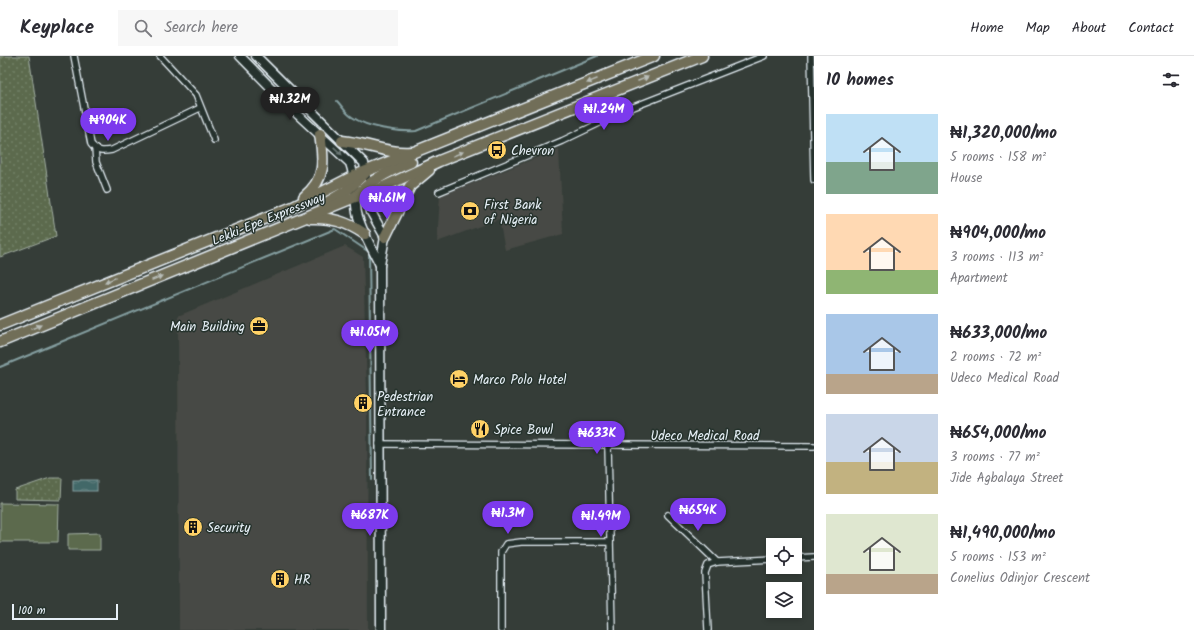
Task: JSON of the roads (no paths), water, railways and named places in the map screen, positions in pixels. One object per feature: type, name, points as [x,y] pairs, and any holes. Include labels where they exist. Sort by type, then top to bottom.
[{"type":"highway","points":[[244,242],[252,234],[324,204],[366,172],[516,113],[654,56]]},
{"type":"highway","name":"Lekki-Epe Expressway","points":[[0,342],[355,197],[366,190],[702,56]]},
{"type":"highway","points":[[366,190],[400,166],[499,126],[516,113]]},
{"type":"highway","points":[[293,206],[316,185],[321,175],[323,163],[320,134]]},
{"type":"highway","points":[[342,141],[367,144],[392,152],[419,151]]},
{"type":"highway","points":[[385,237],[410,186],[440,161]]},
{"type":"highway","name":"Lekki-Epe Expressway","points":[[0,325],[354,181]]},
{"type":"highway","points":[[304,218],[334,219],[348,223],[365,234]]},
{"type":"main road","points":[[240,56],[293,110],[350,164],[354,181],[358,215],[365,234],[380,265]]},
{"type":"main road","points":[[256,56],[364,163],[366,172],[366,190],[371,212],[385,237],[380,265],[379,444],[381,630]]},
{"type":"street","points":[[74,56],[89,135],[95,148],[96,162],[107,190]]},
{"type":"street","points":[[160,56],[196,95],[214,140]]},
{"type":"street","points":[[439,192],[562,141],[631,108],[764,56]]},
{"type":"street","points":[[810,56],[814,180]]},
{"type":"street","points":[[95,148],[103,152],[112,150],[200,108]]},
{"type":"street","name":"Udeco Medical Road","points":[[379,444],[472,443],[608,446],[814,446]]},
{"type":"street","points":[[608,446],[612,630]]},
{"type":"street","points":[[668,515],[717,562]]},
{"type":"street","points":[[501,630],[502,552],[506,544],[521,542],[610,542]]},
{"type":"street","points":[[802,558],[814,557]]},
{"type":"street","points":[[708,630],[705,573],[708,565],[717,562],[766,559]]},
{"type":"water","points":[[73,480],[97,480],[97,491],[73,491]]},
{"type":"waterway","points":[[337,101],[350,116],[366,124],[392,130],[416,131],[597,56]]},
{"type":"waterway","points":[[0,367],[335,229],[369,252],[372,480]]},
{"type":"place","name":"Chevron","points":[[497,150]]},
{"type":"place","name":"First Bank of Nigeria","points":[[470,211]]},
{"type":"place","name":"Main Building","points":[[259,326]]},
{"type":"place","name":"Marco Polo Hotel","points":[[459,379]]},
{"type":"place","name":"Pedestrian Entrance","points":[[363,403]]},
{"type":"place","name":"Spice Bowl","points":[[480,429]]},
{"type":"place","name":"Security","points":[[193,527]]},
{"type":"place","name":"HR","points":[[280,579]]}]
